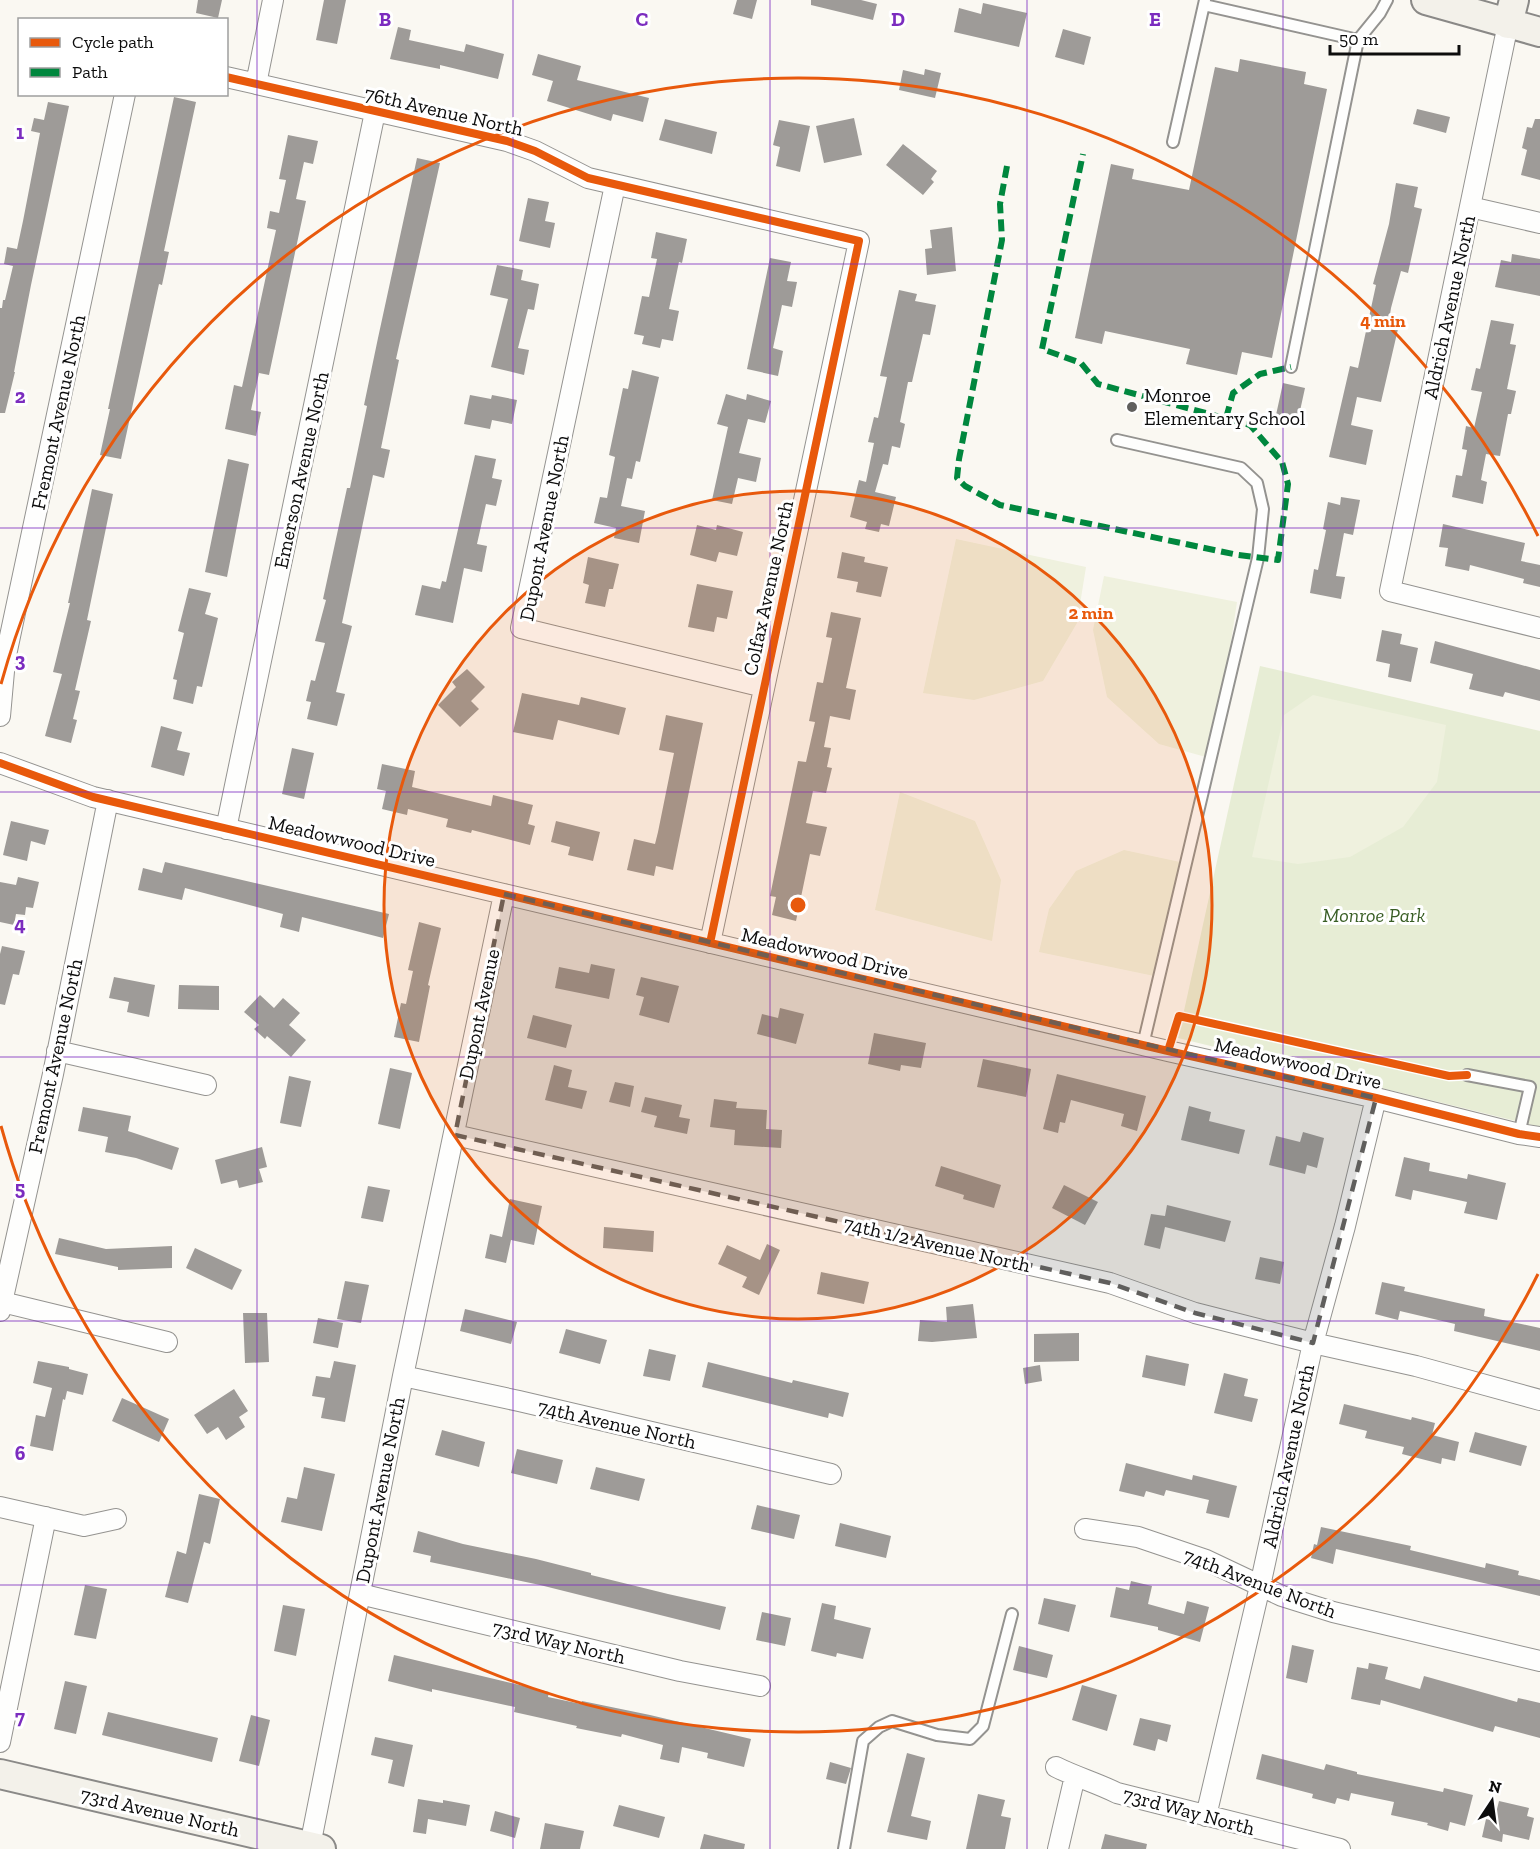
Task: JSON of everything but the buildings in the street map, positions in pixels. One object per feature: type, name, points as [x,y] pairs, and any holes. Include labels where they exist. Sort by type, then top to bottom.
[{"type":"street","points":[[256,84],[273,0]]},
{"type":"street","points":[[1426,0],[1511,12],[1540,32]]},
{"type":"street","name":"Aldrich Avenue North","points":[[1511,12],[1390,591],[1540,628]]},
{"type":"street","name":"76th Avenue North","points":[[228,77],[507,141],[535,151],[588,178],[859,241]]},
{"type":"street","name":"Fremont Avenue North","points":[[0,716],[5,660],[123,101]]},
{"type":"street","name":"Emerson Avenue North","points":[[226,829],[375,112]]},
{"type":"street","name":"Dupont Avenue North","points":[[615,185],[521,628],[764,687]]},
{"type":"street","points":[[1470,207],[1540,223]]},
{"type":"street","name":"Colfax Avenue North","points":[[710,943],[859,241]]},
{"type":"street","name":"Meadowwood Drive","points":[[0,763],[83,794],[226,829],[1376,1098],[1519,1134],[1540,1137]]},
{"type":"street","name":"Fremont Avenue North","points":[[1,1306],[57,1051],[108,800]]},
{"type":"street","name":"Dupont Avenue","points":[[455,1135],[504,894]]},
{"type":"street","points":[[57,1051],[206,1085]]},
{"type":"street","name":"Aldrich Avenue North","points":[[1206,1816],[1260,1586],[1313,1343],[1346,1226],[1376,1098]]},
{"type":"street","name":"Dupont Avenue North","points":[[315,1848],[360,1594],[403,1376],[455,1135]]},
{"type":"street","name":"74th 1/2 Avenue North","points":[[455,1135],[1110,1283],[1195,1313],[1416,1366],[1540,1400]]},
{"type":"street","points":[[1,1306],[166,1342]]},
{"type":"street","name":"74th Avenue North","points":[[403,1376],[831,1474]]},
{"type":"street","points":[[0,1507],[84,1526],[116,1519]]},
{"type":"street","points":[[0,1742],[46,1517]]},
{"type":"street","name":"74th Avenue North","points":[[1085,1529],[1138,1537],[1206,1560],[1282,1596],[1333,1612],[1540,1661]]},
{"type":"street","name":"73rd Way North","points":[[360,1594],[680,1671],[760,1686]]},
{"type":"street","name":"73rd Way North","points":[[1056,1767],[1117,1793],[1340,1849]]},
{"type":"street","name":"73rd Avenue North","points":[[0,1774],[315,1848]]},
{"type":"street","points":[[1058,1849],[1075,1776]]},
{"type":"lane","points":[[1291,367],[1358,40],[1380,13],[1387,0]]},
{"type":"lane","points":[[1173,142],[1205,2],[1358,40]]},
{"type":"lane","points":[[1117,440],[1241,468],[1257,483],[1263,509],[1258,558],[1143,1045]]},
{"type":"lane","points":[[1467,1075],[1530,1088],[1519,1134]]},
{"type":"lane","points":[[844,1849],[862,1741],[879,1726],[892,1721],[937,1735],[970,1739],[984,1726],[1012,1614]]},
{"type":"highlighted area","points":[[504,894],[1376,1098],[1313,1343],[1195,1313],[1110,1283],[455,1135]]},
{"type":"green space","points":[[956,539],[1086,567],[1077,623],[1043,681],[974,700],[923,693]]},
{"type":"green space","points":[[1104,576],[1237,602],[1213,759],[1159,744],[1107,697],[1093,630]]},
{"type":"green space","name":"Monroe Park","points":[[1260,666],[1540,731],[1540,1127],[1178,1038]]},
{"type":"green space","points":[[1313,695],[1446,725],[1437,782],[1403,827],[1350,857],[1298,864],[1252,857],[1284,715]]},
{"type":"green space","points":[[900,792],[975,821],[1001,880],[992,941],[875,910]]},
{"type":"green space","points":[[1124,850],[1180,862],[1159,977],[1039,952],[1049,909],[1076,871]]},
{"type":"marked path","points":[[1007,166],[1000,204],[1002,240],[957,478],[965,486],[1000,505],[1238,555],[1278,560],[1288,484],[1282,462],[1250,425],[1098,384],[1081,363],[1042,349],[1083,154]]},
{"type":"marked path","points":[[1226,418],[1233,393],[1260,374],[1291,367]]},
{"type":"cycle path","points":[[228,77],[507,141],[535,151],[588,178],[859,241],[710,943]]},
{"type":"cycle path","points":[[0,763],[93,797],[1376,1098],[1519,1134],[1540,1137]]},
{"type":"cycle path","points":[[1168,1051],[1179,1016],[1449,1076],[1467,1075]]},
{"type":"place","name":"Monroe Elementary School","points":[[1132,407]]}]
